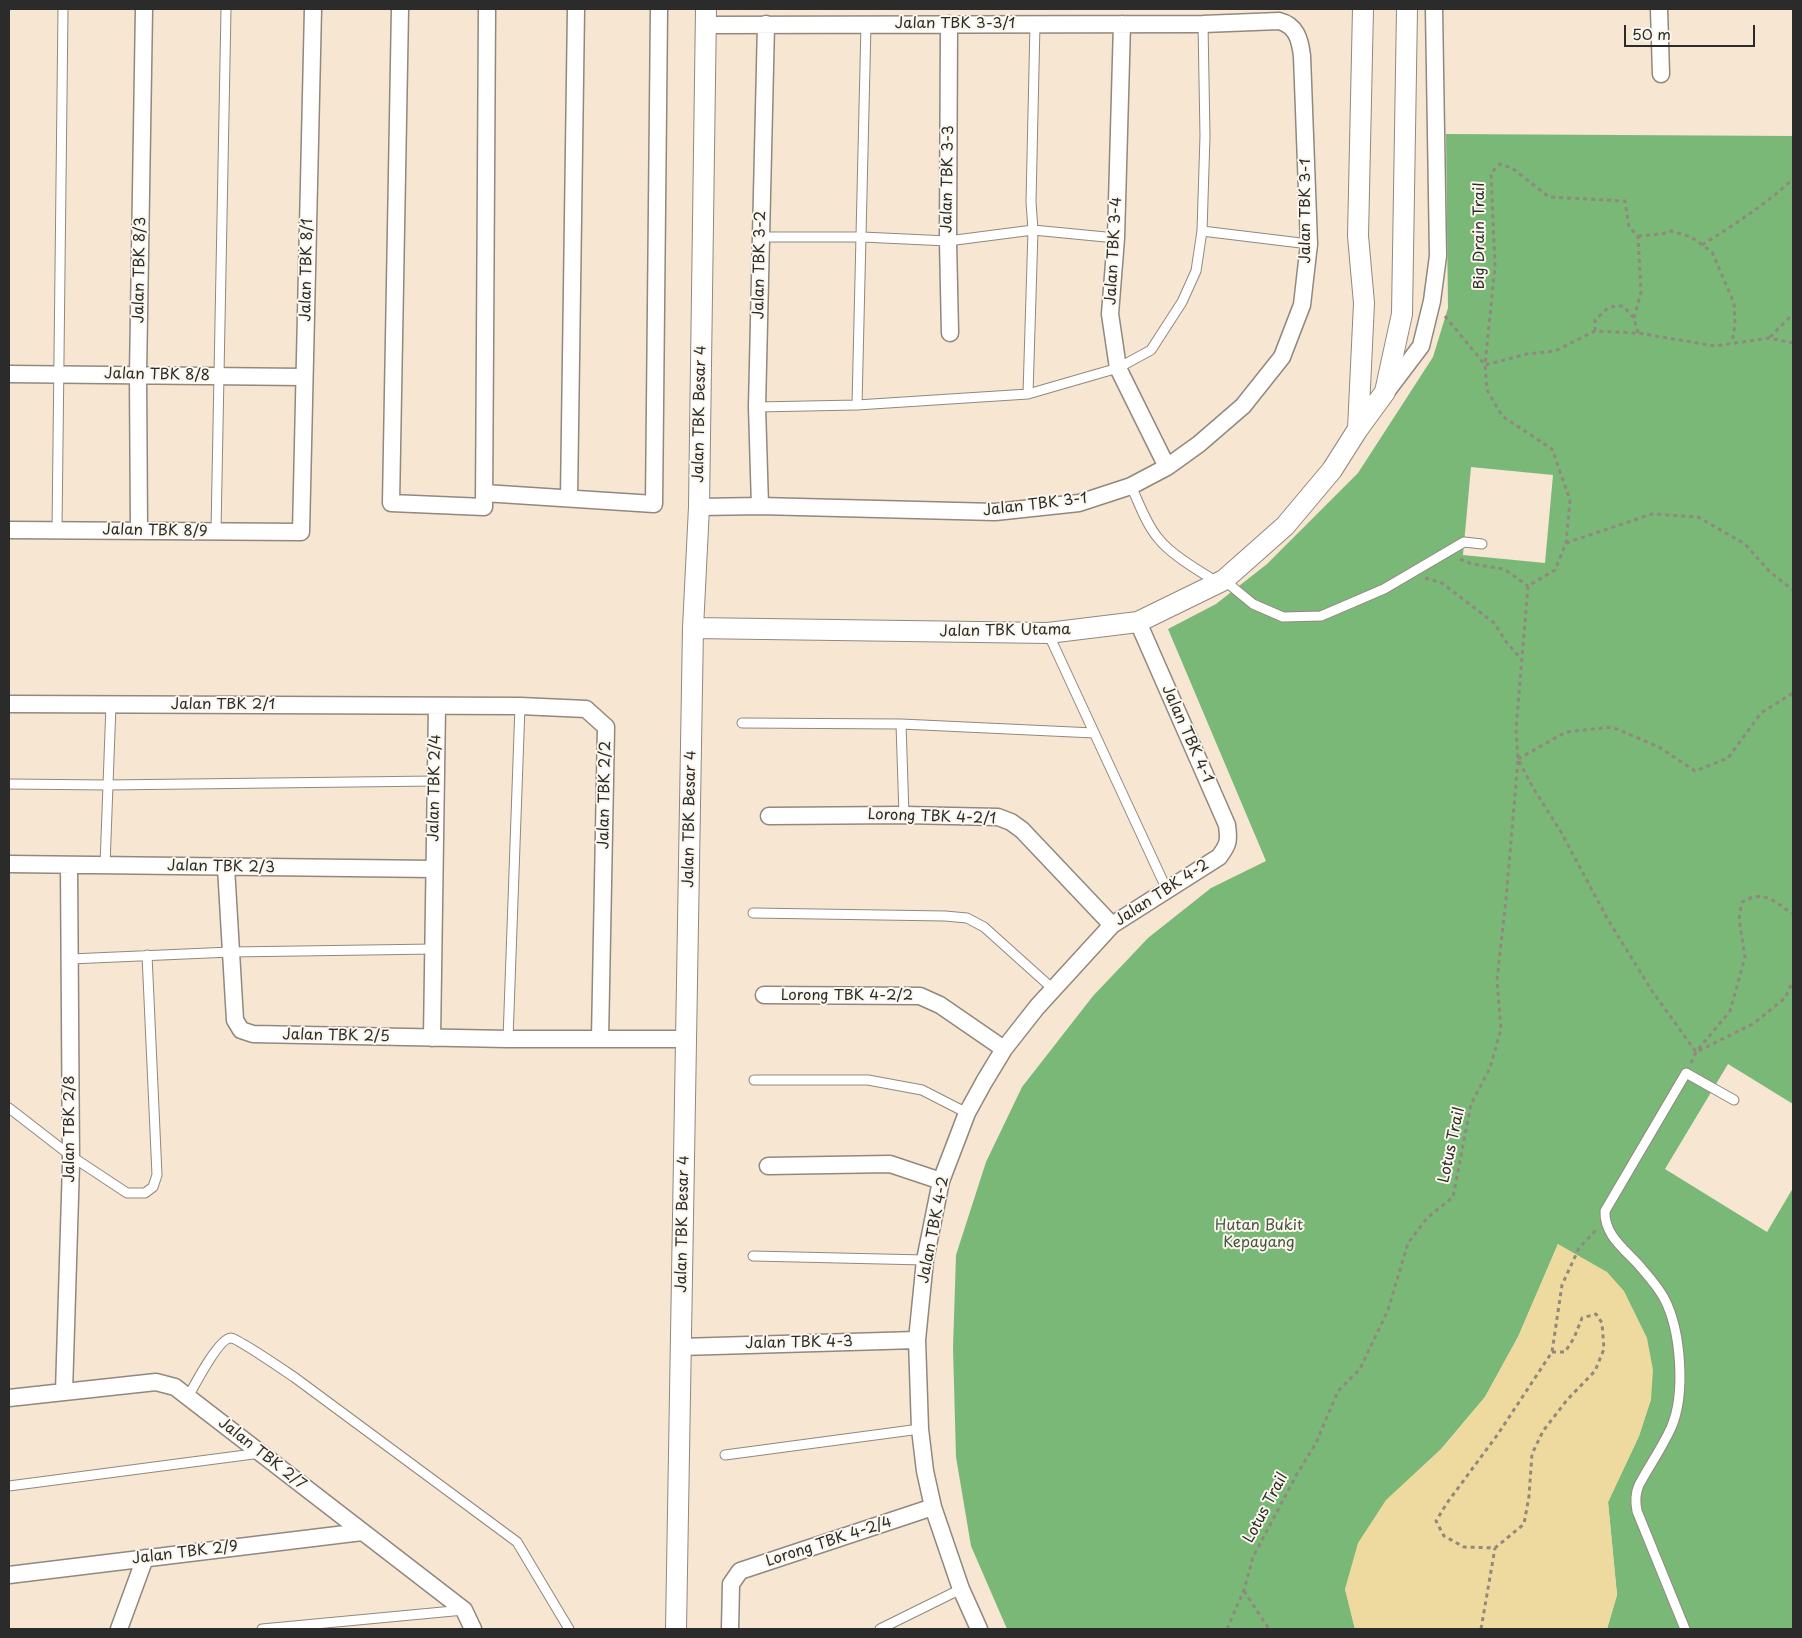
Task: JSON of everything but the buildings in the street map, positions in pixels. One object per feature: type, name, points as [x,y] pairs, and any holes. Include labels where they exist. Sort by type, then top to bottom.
[{"type":"street","name":"Jalan TBK 8/3","points":[[139,531],[138,375],[144,9]]},
{"type":"street","name":"Jalan TBK 8/1","points":[[301,532],[313,9]]},
{"type":"street","points":[[400,9],[391,503],[484,507],[487,9]]},
{"type":"street","points":[[569,498],[576,9]]},
{"type":"street","points":[[484,492],[654,504],[659,9]]},
{"type":"street","points":[[1358,430],[1364,303],[1358,236],[1363,9]]},
{"type":"street","points":[[1385,392],[1402,314],[1407,9]]},
{"type":"street","points":[[1385,392],[1421,346],[1432,301],[1438,256],[1434,9]]},
{"type":"street","points":[[1659,9],[1661,74]]},
{"type":"street","name":"Jalan TBK 3-3/1","points":[[706,17],[766,24],[1204,24]]},
{"type":"street","name":"Jalan TBK Besar 4","points":[[676,1629],[693,628],[699,507],[706,17]]},
{"type":"street","name":"Jalan TBK 3-1","points":[[699,507],[760,506],[995,512],[1078,503],[1131,486],[1167,467],[1243,406],[1282,357],[1302,305],[1309,244],[1302,56],[1297,36],[1288,23],[1279,21],[1204,24]]},
{"type":"street","name":"Jalan TBK 3-2","points":[[760,506],[757,407],[766,24]]},
{"type":"street","name":"Jalan TBK 3-3","points":[[950,24],[948,241],[950,333]]},
{"type":"street","name":"Jalan TBK 3-4","points":[[1122,24],[1116,238],[1110,314],[1118,368],[1167,467]]},
{"type":"street","name":"Jalan TBK 8/8","points":[[9,374],[304,377]]},
{"type":"street","name":"Jalan TBK Utama","points":[[693,628],[1048,633],[1138,622],[1221,582],[1285,526],[1332,470],[1385,392]]},
{"type":"street","name":"Jalan TBK 8/9","points":[[9,530],[301,532]]},
{"type":"street","name":"Jalan TBK 4-1","points":[[1138,622],[1228,825],[1229,838],[1227,847]]},
{"type":"street","name":"Jalan TBK 2/1","points":[[9,704],[437,706]]},
{"type":"street","name":"Jalan TBK 2/2","points":[[437,706],[520,706],[586,709],[606,727],[600,1039]]},
{"type":"street","name":"Jalan TBK 2/4","points":[[432,1038],[437,706]]},
{"type":"street","name":"Lorong TBK 4-2/1","points":[[768,816],[904,815],[998,818],[1010,822],[1022,830],[1112,925]]},
{"type":"street","name":"Jalan TBK 4-2","points":[[979,1629],[961,1589],[933,1507],[920,1429],[916,1340],[925,1260],[941,1181],[967,1113],[1004,1049],[1037,1007],[1112,925],[1219,857],[1227,847]]},
{"type":"street","name":"Jalan TBK 2/3","points":[[9,864],[434,869]]},
{"type":"street","name":"Jalan TBK 2/8","points":[[64,1392],[71,1166],[69,865]]},
{"type":"street","points":[[226,866],[231,952]]},
{"type":"street","name":"Jalan TBK 2/5","points":[[231,952],[235,1020],[241,1030],[253,1034],[508,1039],[686,1039]]},
{"type":"street","name":"Lorong TBK 4-2/2","points":[[764,995],[920,996],[940,1005],[1004,1049]]},
{"type":"street","points":[[768,1166],[890,1164],[941,1181]]},
{"type":"street","name":"Jalan TBK 4-3","points":[[681,1347],[916,1340]]},
{"type":"street","name":"Jalan TBK 2/7","points":[[9,1398],[156,1382],[176,1387],[464,1610],[473,1629]]},
{"type":"street","name":"Lorong TBK 4-2/4","points":[[730,1629],[731,1584],[740,1571],[933,1507]]},
{"type":"street","name":"Jalan TBK 2/9","points":[[9,1575],[362,1532]]},
{"type":"street","points":[[119,1629],[145,1558]]},
{"type":"lane","points":[[57,530],[63,9]]},
{"type":"lane","points":[[216,531],[226,9]]},
{"type":"lane","points":[[857,405],[866,24]]},
{"type":"lane","points":[[1028,394],[1033,230],[1035,24]]},
{"type":"lane","points":[[757,407],[857,405],[1028,394],[1118,368],[1151,350],[1182,302],[1196,271],[1202,231],[1205,136],[1204,24]]},
{"type":"lane","points":[[761,237],[862,237],[948,241],[1033,230],[1116,238]]},
{"type":"lane","points":[[1202,231],[1309,244]]},
{"type":"lane","points":[[1131,486],[1158,539],[1187,563],[1221,582],[1253,604],[1283,617],[1321,616],[1384,589],[1464,542],[1482,544]]},
{"type":"lane","points":[[1048,633],[1167,890]]},
{"type":"lane","points":[[105,865],[111,705]]},
{"type":"lane","points":[[508,1039],[520,706]]},
{"type":"lane","points":[[742,723],[901,724],[1094,733]]},
{"type":"lane","points":[[901,724],[904,815]]},
{"type":"lane","points":[[9,784],[107,786],[435,781]]},
{"type":"lane","points":[[753,913],[967,918],[984,927],[1053,989]]},
{"type":"lane","points":[[70,959],[231,952],[434,949]]},
{"type":"lane","points":[[9,1108],[71,1166],[127,1193],[145,1193],[154,1186],[157,1175],[147,955]]},
{"type":"lane","points":[[1686,1629],[1635,1502],[1635,1493],[1671,1427],[1678,1398],[1680,1370],[1678,1342],[1664,1297],[1650,1278],[1611,1234],[1607,1228],[1605,1211],[1686,1073],[1734,1100]]},
{"type":"lane","points":[[754,1080],[868,1080],[922,1090],[967,1113]]},
{"type":"lane","points":[[752,1256],[925,1260]]},
{"type":"lane","points":[[188,1397],[207,1364],[226,1340],[231,1338],[240,1341],[294,1377],[517,1542],[569,1629]]},
{"type":"lane","points":[[725,1454],[920,1429]]},
{"type":"lane","points":[[9,1486],[261,1453]]},
{"type":"lane","points":[[880,1629],[961,1589]]},
{"type":"lane","points":[[262,1629],[464,1610]]},
{"type":"path","name":"Big Drain Trail","points":[[1485,365],[1495,266],[1491,173],[1500,164],[1512,168],[1549,197],[1625,201],[1629,227],[1638,236],[1641,292],[1634,318]]},
{"type":"path","points":[[1702,245],[1759,208],[1793,179]]},
{"type":"path","points":[[1638,236],[1671,231],[1691,237],[1712,252],[1734,303],[1736,324],[1732,343]]},
{"type":"path","points":[[1432,301],[1485,365],[1487,390],[1502,416],[1552,449],[1570,500],[1566,543],[1555,570],[1528,586]]},
{"type":"path","points":[[1595,330],[1595,320],[1609,306],[1623,306],[1634,318],[1638,333]]},
{"type":"path","points":[[1769,338],[1793,314]]},
{"type":"path","points":[[1485,365],[1527,354],[1555,351],[1595,330],[1638,333],[1715,346],[1769,338],[1793,343]]},
{"type":"path","points":[[1566,543],[1652,514],[1698,517],[1745,544],[1770,572],[1793,590]]},
{"type":"path","points":[[1444,553],[1472,564],[1504,568],[1528,586]]},
{"type":"path","points":[[1410,574],[1442,583],[1459,596],[1494,623],[1522,660]]},
{"type":"path","points":[[1528,586],[1516,729],[1518,759],[1532,786],[1561,832],[1606,918],[1652,991],[1696,1052]]},
{"type":"path","points":[[1518,759],[1566,732],[1612,727],[1659,747],[1695,771],[1728,758],[1761,713],[1793,693]]},
{"type":"path","name":"Lotus Trail","points":[[1227,1629],[1244,1590],[1253,1557],[1297,1474],[1316,1443],[1338,1391],[1360,1369],[1388,1310],[1408,1242],[1427,1218],[1453,1197],[1471,1104],[1490,1068],[1501,1029],[1496,980],[1506,899],[1518,759]]},
{"type":"path","points":[[1686,1073],[1696,1052],[1730,1011],[1745,957],[1739,919],[1742,902],[1752,896],[1768,897],[1793,914]]},
{"type":"path","points":[[1696,1052],[1753,1024],[1785,998],[1793,981]]},
{"type":"path","points":[[1495,1548],[1464,1547],[1444,1536],[1436,1521],[1498,1434],[1552,1352],[1562,1285],[1579,1248],[1605,1220]]},
{"type":"path","points":[[1481,1629],[1495,1548],[1524,1524],[1529,1496],[1532,1454],[1544,1431],[1567,1400],[1595,1371],[1604,1349],[1602,1323],[1596,1314],[1582,1318],[1574,1338],[1565,1352],[1552,1352]]},
{"type":"path","points":[[1244,1590],[1269,1629]]},
{"type":"green space","name":"Hutan Bukit Kepayang","points":[[1446,134],[1793,136],[1793,1104],[1728,1064],[1665,1169],[1767,1232],[1793,1188],[1793,1629],[1607,1629],[1617,1595],[1608,1502],[1639,1436],[1651,1399],[1558,1244],[1518,1337],[1485,1397],[1442,1448],[1345,1589],[1355,1629],[1007,1629],[971,1546],[956,1457],[953,1348],[956,1255],[986,1162],[1022,1087],[1093,996],[1148,938],[1211,888],[1266,861],[1168,629],[1216,604],[1267,564],[1358,473],[1433,357],[1448,308]],"holes":[[[1471,467],[1553,475],[1545,563],[1463,555]]]},
{"type":"sand","points":[[1558,1244],[1607,1272],[1624,1291],[1647,1338],[1653,1370],[1651,1399],[1639,1436],[1608,1502],[1617,1595],[1607,1629],[1355,1629],[1345,1589],[1358,1543],[1386,1500],[1442,1448],[1485,1397],[1518,1337]]}]
